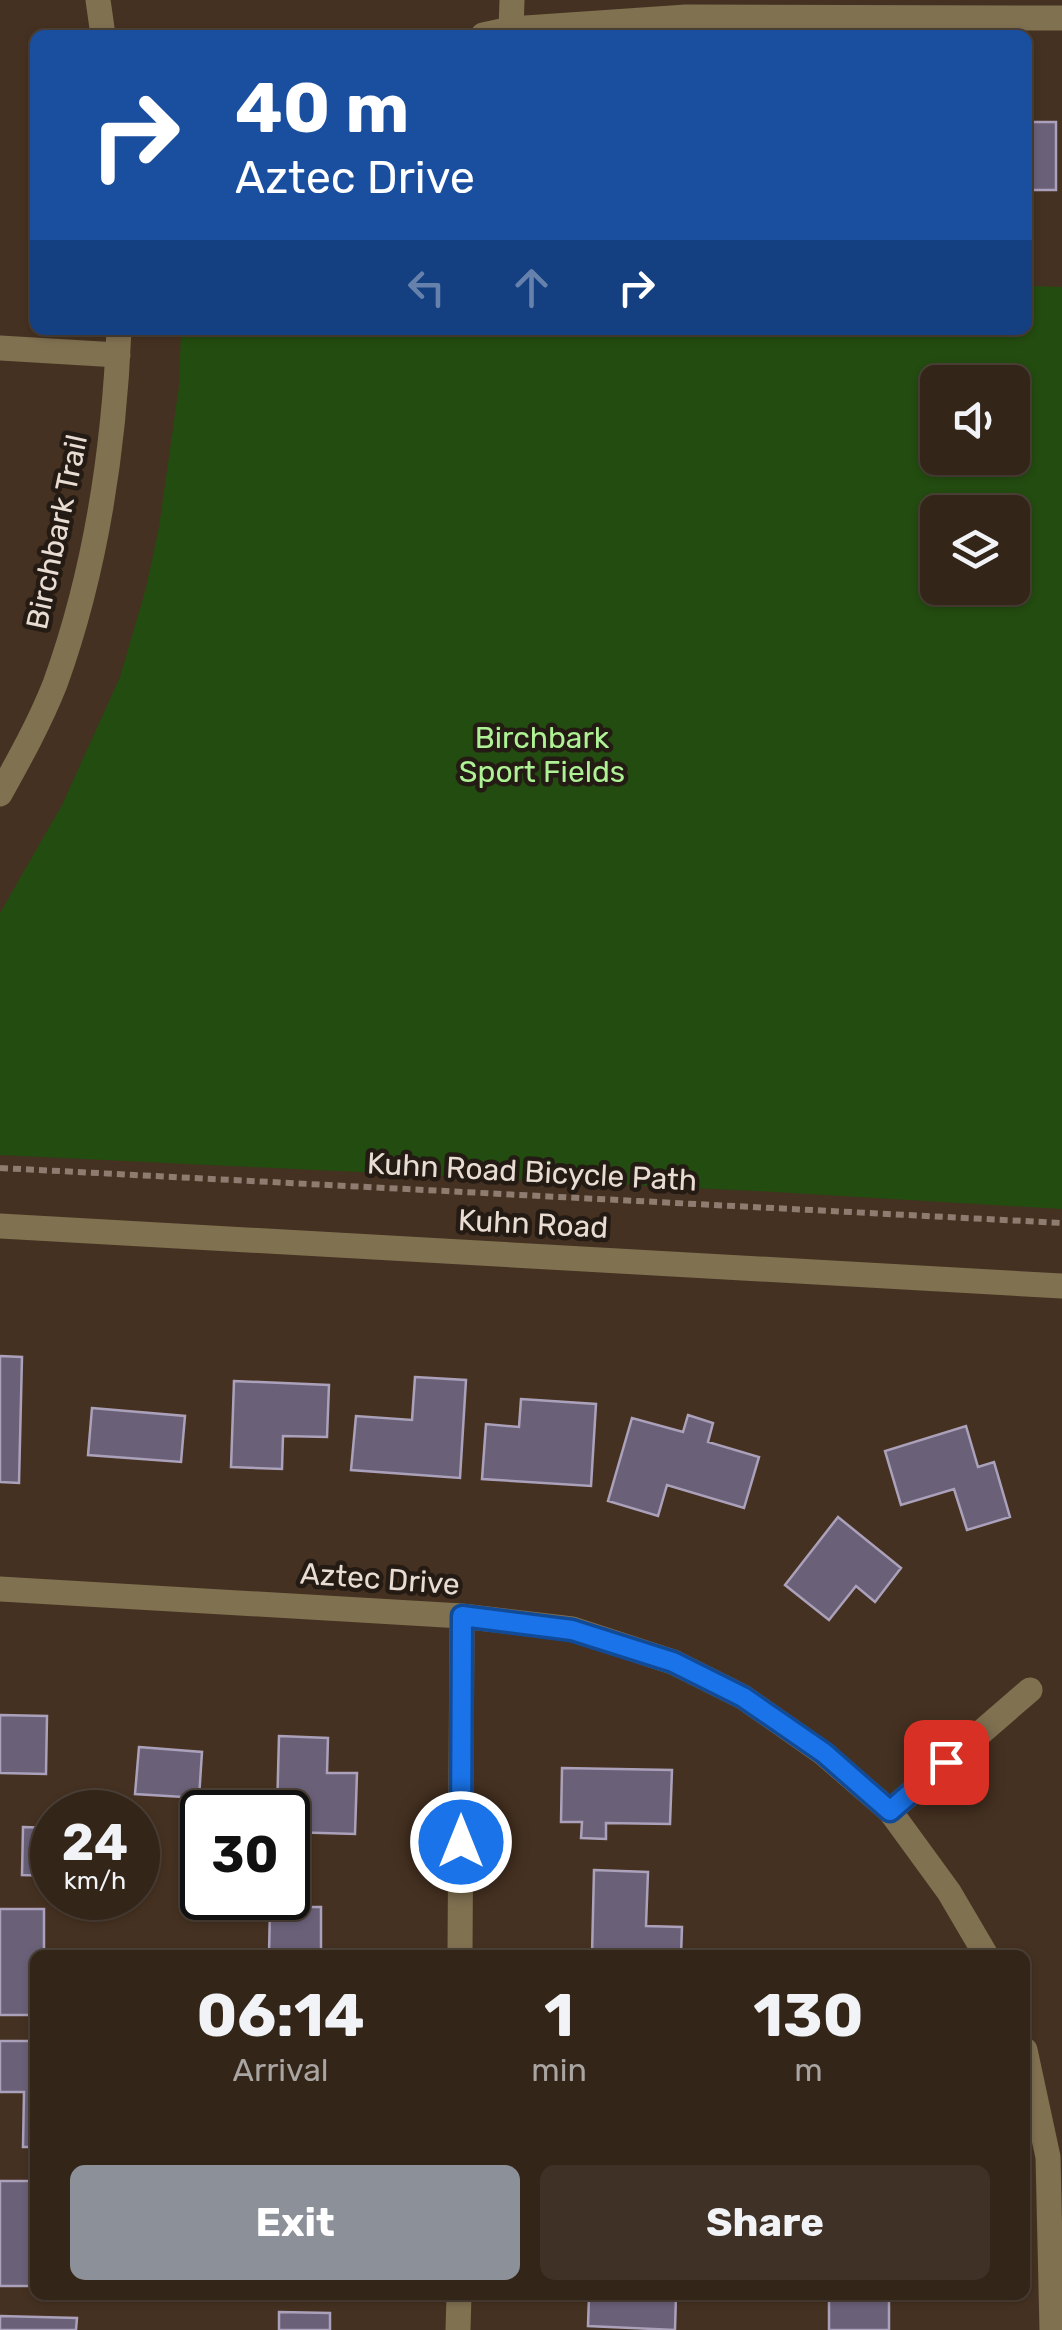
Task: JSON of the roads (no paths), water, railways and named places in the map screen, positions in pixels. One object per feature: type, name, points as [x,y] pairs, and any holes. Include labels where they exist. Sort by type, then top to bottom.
[{"type":"street","points":[[98,0],[102,30]]},
{"type":"street","points":[[511,29],[512,0]]},
{"type":"street","points":[[506,30],[686,17],[1062,18]]},
{"type":"street","points":[[0,348],[119,343]]},
{"type":"street","name":"Birchbark Trail","points":[[0,794],[54,685],[74,622],[101,508],[119,343]]},
{"type":"street","name":"Kuhn Road","points":[[0,1226],[1062,1286]]},
{"type":"street","name":"Aztec Drive","points":[[0,1589],[462,1616],[572,1630],[673,1662],[743,1697],[824,1753],[890,1811],[949,1892],[983,1950]]},
{"type":"street","points":[[460,1950],[462,1616]]},
{"type":"street","points":[[890,1811],[1030,1690]]},
{"type":"street","points":[[1030,2073],[1048,2156],[1052,2330]]},
{"type":"street","points":[[458,2300],[458,2330]]},
{"type":"park label","name":"Birchbark Sport Fields","points":[[542,755]]}]
